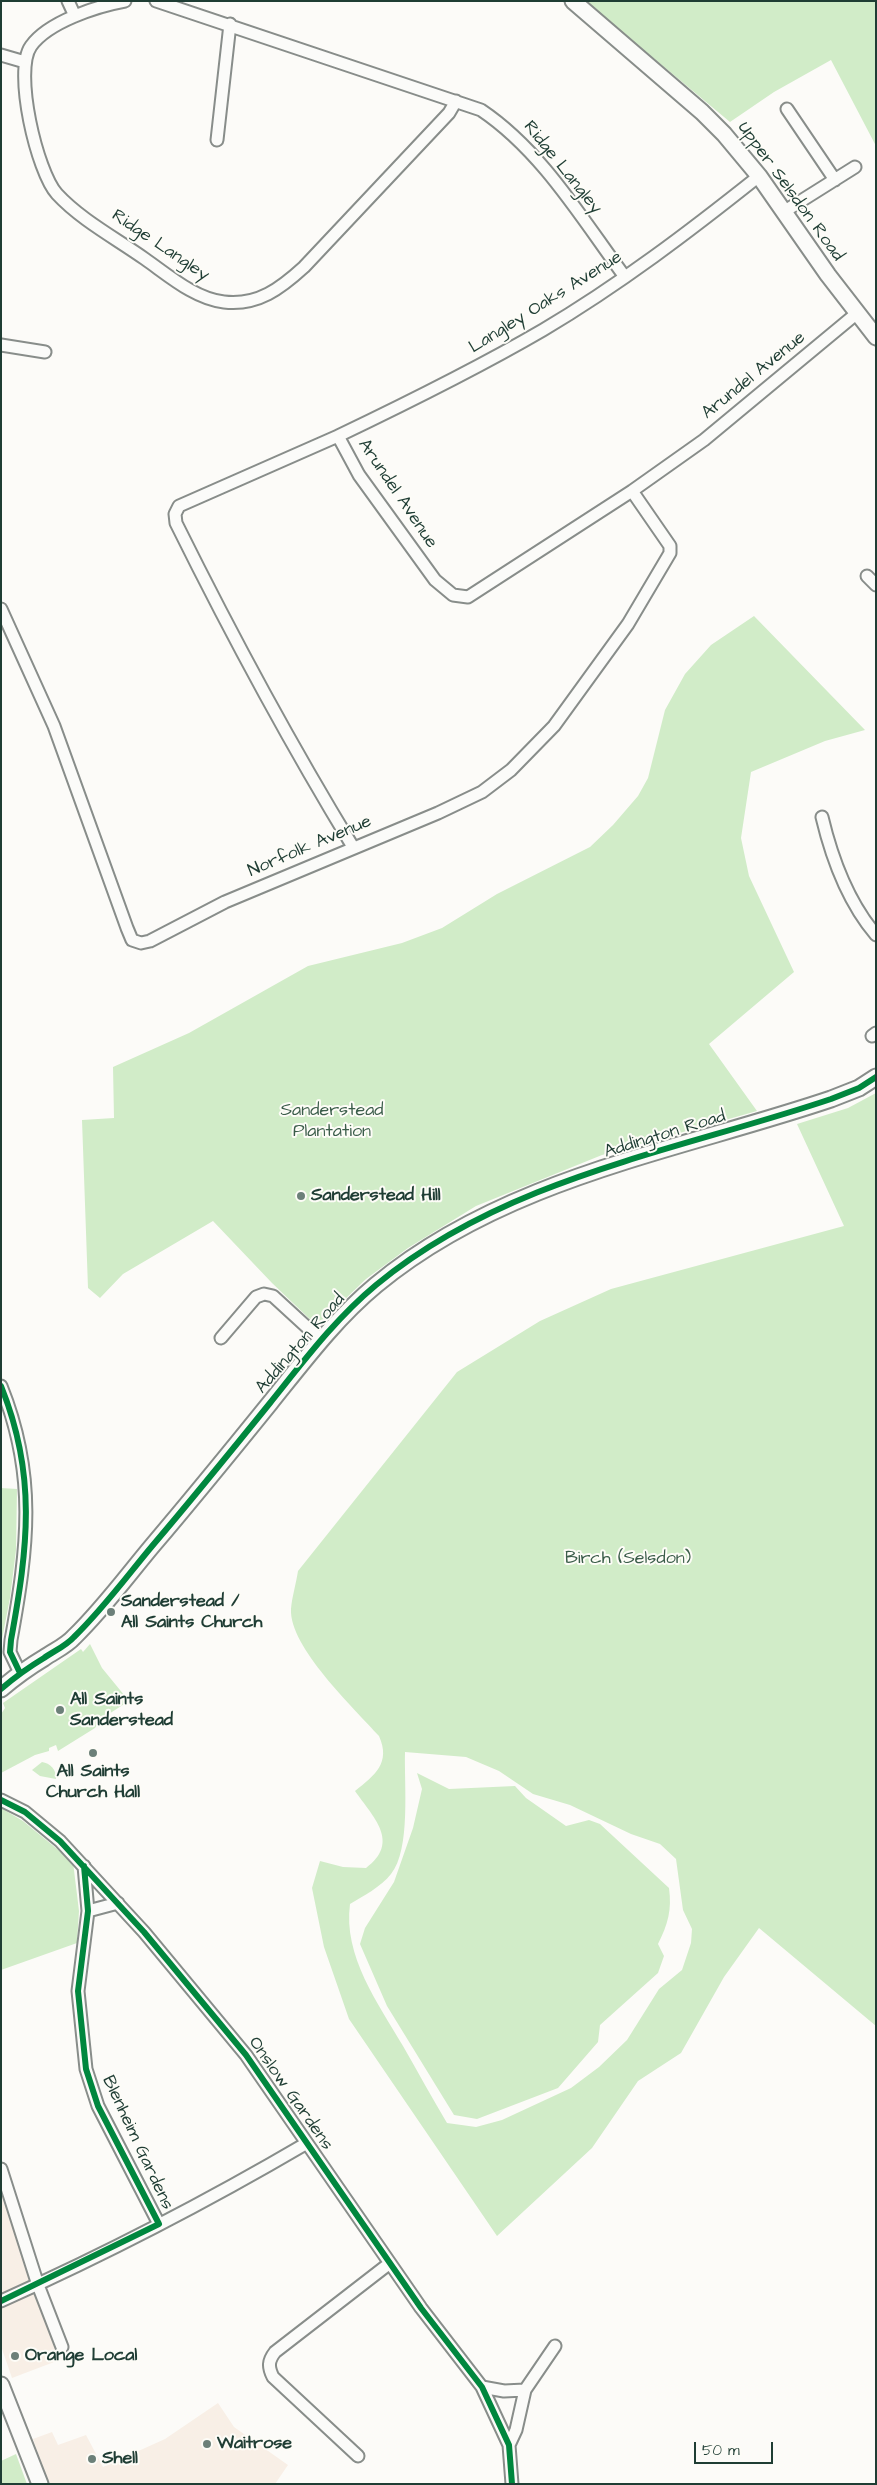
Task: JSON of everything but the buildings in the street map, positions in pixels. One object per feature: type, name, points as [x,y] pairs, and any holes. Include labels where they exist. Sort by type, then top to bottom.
[{"type":"main road","name":"Upper Selsdon Road","points":[[573,1],[702,112],[724,134],[759,176],[856,314],[876,337]]},
{"type":"main road","name":"Addington Road","points":[[1,1689],[20,1673],[72,1640],[109,1600],[321,1340],[351,1307],[377,1284],[414,1257],[481,1217],[550,1187],[600,1170],[832,1100],[859,1088],[876,1077]]},
{"type":"main road","points":[[1,2385],[40,2484]]},
{"type":"street","points":[[68,1],[75,16]]},
{"type":"street","name":"Ridge Langley","points":[[125,1],[109,4],[75,16],[36,39],[29,48],[25,62],[28,113],[37,156],[46,179],[57,194],[80,213],[203,297],[223,302],[242,302],[259,298],[279,289],[304,266],[449,113],[456,101]]},
{"type":"street","name":"Ridge Langley","points":[[156,1],[230,24],[304,52],[481,110],[505,126],[548,173],[624,277]]},
{"type":"street","points":[[217,140],[230,24]]},
{"type":"street","points":[[1,55],[25,62]]},
{"type":"street","points":[[787,108],[835,180]]},
{"type":"street","points":[[785,211],[855,167]]},
{"type":"street","name":"Langley Oaks Avenue","points":[[338,436],[471,370],[544,329],[624,277],[699,223],[759,176]]},
{"type":"street","name":"Arundel Avenue","points":[[354,847],[300,760],[264,695],[176,523],[175,514],[179,506],[338,436],[359,475],[435,580],[453,595],[468,597],[632,492],[704,440],[856,314]]},
{"type":"street","points":[[1,345],[45,352]]},
{"type":"street","name":"Norfolk Avenue","points":[[1,609],[54,726],[132,940],[141,943],[150,942],[225,902],[354,847],[438,814],[482,792],[511,770],[554,726],[628,624],[670,553],[670,546],[632,492]]},
{"type":"street","points":[[867,576],[876,585]]},
{"type":"street","points":[[822,817],[830,849],[846,886],[861,918],[876,935]]},
{"type":"street","points":[[221,1338],[256,1297],[264,1294],[273,1296],[321,1340]]},
{"type":"street","points":[[1,1386],[17,1429],[26,1486],[25,1550],[10,1652],[20,1673]]},
{"type":"street","name":"Onslow Gardens","points":[[1,1800],[25,1812],[60,1841],[84,1866],[118,1903],[246,2056],[421,2308],[482,2387],[508,2445]]},
{"type":"street","name":"Blenheim Gardens","points":[[84,1866],[88,1911],[78,1991],[86,2069],[98,2106],[159,2224]]},
{"type":"street","points":[[88,1911],[118,1903]]},
{"type":"street","points":[[1,2301],[38,2285],[159,2224],[246,2179],[307,2143]]},
{"type":"street","points":[[1,2169],[38,2285],[62,2347]]},
{"type":"street","points":[[358,2456],[273,2377],[269,2369],[269,2360],[275,2352],[390,2263]]},
{"type":"street","points":[[512,2484],[508,2445],[516,2430],[525,2390],[555,2346]]},
{"type":"street","points":[[482,2387],[504,2391],[525,2390]]},
{"type":"shaded area","points":[[1,2183],[35,2287],[62,2359],[12,2378],[1,2346]]},
{"type":"shaded area","name":"Waitrose","points":[[218,2403],[234,2427],[288,2465],[275,2484],[49,2484],[33,2439],[52,2432],[58,2445],[86,2435],[103,2467],[165,2439]]},
{"type":"green space","points":[[585,1],[876,1],[876,146],[831,60],[774,92],[730,122]]},
{"type":"green space","name":"Sanderstead Plantation","points":[[754,616],[865,730],[825,741],[751,772],[741,838],[749,876],[794,972],[709,1044],[757,1111],[602,1155],[476,1206],[408,1248],[366,1279],[317,1326],[272,1283],[213,1221],[123,1274],[100,1298],[88,1288],[82,1120],[114,1118],[113,1067],[189,1033],[308,966],[402,943],[442,928],[497,894],[590,847],[613,825],[638,796],[648,778],[665,710],[685,674],[711,645]]},
{"type":"green space","name":"Birch (Selsdon)","points":[[876,1093],[876,2026],[759,1928],[724,1977],[681,2053],[638,2081],[592,2148],[497,2236],[349,2019],[324,1947],[312,1888],[320,1861],[343,1867],[366,1868],[382,1849],[383,1839],[376,1820],[355,1791],[375,1774],[382,1761],[383,1754],[379,1736],[325,1676],[300,1641],[293,1624],[291,1609],[298,1571],[457,1372],[540,1321],[611,1289],[844,1226],[797,1124],[848,1108]],"holes":[[[405,1752],[466,1757],[499,1771],[533,1794],[570,1805],[631,1834],[660,1844],[676,1859],[683,1910],[692,1929],[691,1943],[682,1970],[659,1989],[627,2040],[599,2067],[571,2088],[502,2120],[476,2127],[447,2123],[364,1978],[352,1942],[349,1923],[350,1904],[382,1883],[391,1874],[397,1863],[404,1833]]]},
{"type":"green space","points":[[1,1488],[17,1489],[16,1550],[10,1598],[1,1644]]},
{"type":"green space","points":[[90,1644],[102,1668],[129,1701],[101,1719],[95,1728],[58,1751],[56,1745],[49,1748],[49,1751],[35,1755],[1,1773],[1,1714],[5,1708],[3,1703],[81,1649],[83,1652]]},
{"type":"green space","points":[[42,1762],[52,1768],[56,1779],[40,1776],[32,1770]]},
{"type":"green space","points":[[417,1773],[449,1789],[515,1786],[526,1798],[566,1826],[589,1820],[600,1824],[669,1888],[670,1903],[668,1917],[658,1944],[664,1956],[658,1973],[600,2025],[598,2042],[558,2088],[477,2119],[454,2115],[387,2006],[360,1944],[365,1928],[394,1882],[413,1828],[422,1789]]},
{"type":"green space","points":[[1,1808],[23,1821],[73,1862],[79,1911],[77,1943],[1,1970]]},
{"type":"green space","points":[[16,2454],[27,2484],[1,2484],[1,2461]]},
{"type":"cycle path","points":[[1,1689],[27,1669],[67,1643],[85,1626],[333,1326],[376,1285],[426,1248],[480,1218],[536,1193],[594,1171],[653,1152],[773,1118],[831,1099],[859,1088],[876,1077]]},
{"type":"cycle path","points":[[1,1386],[20,1450],[24,1481],[25,1542],[10,1652],[20,1673]]},
{"type":"cycle path","points":[[1,1800],[25,1812],[60,1841],[144,1932],[246,2055],[421,2308],[482,2387],[509,2445],[512,2484]]},
{"type":"cycle path","points":[[1,2301],[159,2224],[98,2106],[86,2069],[78,1991],[88,1911],[84,1866]]},
{"type":"place","name":"Sanderstead Hill","points":[[301,1196]]},
{"type":"place","name":"Sanderstead / All Saints Church","points":[[111,1612]]},
{"type":"place","name":"All Saints Sanderstead","points":[[60,1710]]},
{"type":"place","name":"All Saints Church Hall","points":[[93,1753]]},
{"type":"place","name":"Orange Local","points":[[15,2356]]},
{"type":"place","name":"Waitrose","points":[[207,2444]]},
{"type":"place","name":"Shell","points":[[92,2459]]}]
